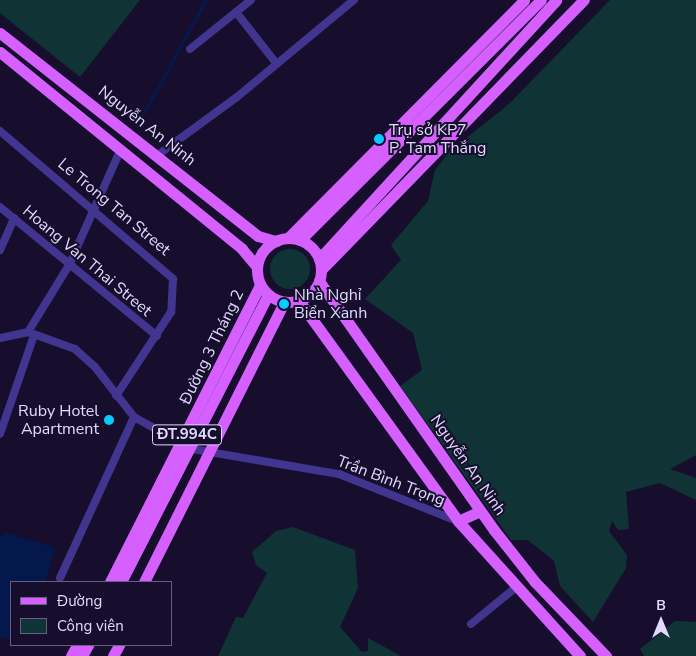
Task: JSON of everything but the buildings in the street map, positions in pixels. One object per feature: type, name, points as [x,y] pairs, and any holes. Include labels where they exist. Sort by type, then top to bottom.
[{"type":"main road","points":[[288,238],[524,0]]},
{"type":"main road","points":[[300,240],[541,0]]},
{"type":"main road","name":"ĐT.994C","points":[[145,581],[292,302],[556,0]]},
{"type":"main road","name":"ĐT.994C","points":[[320,270],[584,0]]},
{"type":"main road","name":"Nguyễn An Ninh","points":[[0,33],[159,154],[258,236],[276,241]]},
{"type":"main road","name":"Nguyễn An Ninh","points":[[0,52],[122,149],[242,249],[257,267]]},
{"type":"main road","points":[[17,66],[26,54]]},
{"type":"main road","points":[[320,270],[300,240],[288,238],[276,241],[260,256],[257,267],[264,290],[292,302],[458,521],[515,588],[580,656]]},
{"type":"main road","name":"Nguyễn An Ninh","points":[[320,270],[494,530],[594,652],[606,656]]},
{"type":"main road","name":"Đường 3 Tháng 2","points":[[122,581],[264,290]]},
{"type":"main road","name":"Đường 3 Tháng 2","points":[[111,581],[187,447]]},
{"type":"main road","name":"ĐT.994C","points":[[152,581],[210,455]]},
{"type":"main road","points":[[458,521],[480,511]]},
{"type":"main road","points":[[479,545],[494,530]]},
{"type":"street","points":[[190,49],[251,0]]},
{"type":"street","points":[[159,154],[354,0]]},
{"type":"street","points":[[236,12],[276,63]]},
{"type":"street","name":"Le Trong Tan Street","points":[[0,132],[95,208],[173,279],[171,312],[116,396]]},
{"type":"street","points":[[0,434],[31,334],[69,265],[122,149]]},
{"type":"street","name":"Hoang Van Thai Street","points":[[0,207],[157,336]]},
{"type":"street","points":[[0,250],[14,218]]},
{"type":"street","name":"Trần Bình Trọng","points":[[0,338],[31,334],[57,340],[86,357],[134,417],[187,447],[210,455],[339,474],[458,521]]},
{"type":"street","points":[[60,578],[134,417]]},
{"type":"street","points":[[471,624],[515,588]]},
{"type":"green space","points":[[0,0],[140,0],[80,77],[0,13]]},
{"type":"green space","points":[[610,0],[696,0],[696,455],[670,469],[696,478],[696,500],[660,483],[626,492],[629,529],[618,530],[612,521],[609,531],[627,555],[626,568],[593,622],[560,586],[554,561],[528,540],[511,540],[400,386],[422,370],[413,333],[365,299],[401,260],[391,245],[428,201],[435,170],[449,152],[509,104]]},
{"type":"green space","points":[[290,249],[304,255],[310,269],[304,283],[290,289],[276,283],[270,269],[276,255]]},
{"type":"green space","points":[[293,527],[355,550],[358,588],[340,627],[362,652],[368,651],[368,638],[401,656],[218,656],[236,617],[243,618],[267,573],[256,565],[252,552],[276,531]]},
{"type":"green space","points":[[675,621],[696,622],[696,656],[644,656],[640,649]]},
{"type":"shaded area","points":[[7,533],[55,548],[45,581],[10,581],[10,640],[0,637],[0,537]]},
{"type":"waterway","points":[[140,120],[206,0]]},
{"type":"place","name":"Trụ sở KP7 P. Tam Thắng","points":[[379,139]]},
{"type":"place","name":"Nhà Nghỉ Biển Xanh","points":[[284,304]]},
{"type":"place","name":"Ruby Hotel Apartment","points":[[109,420]]}]
